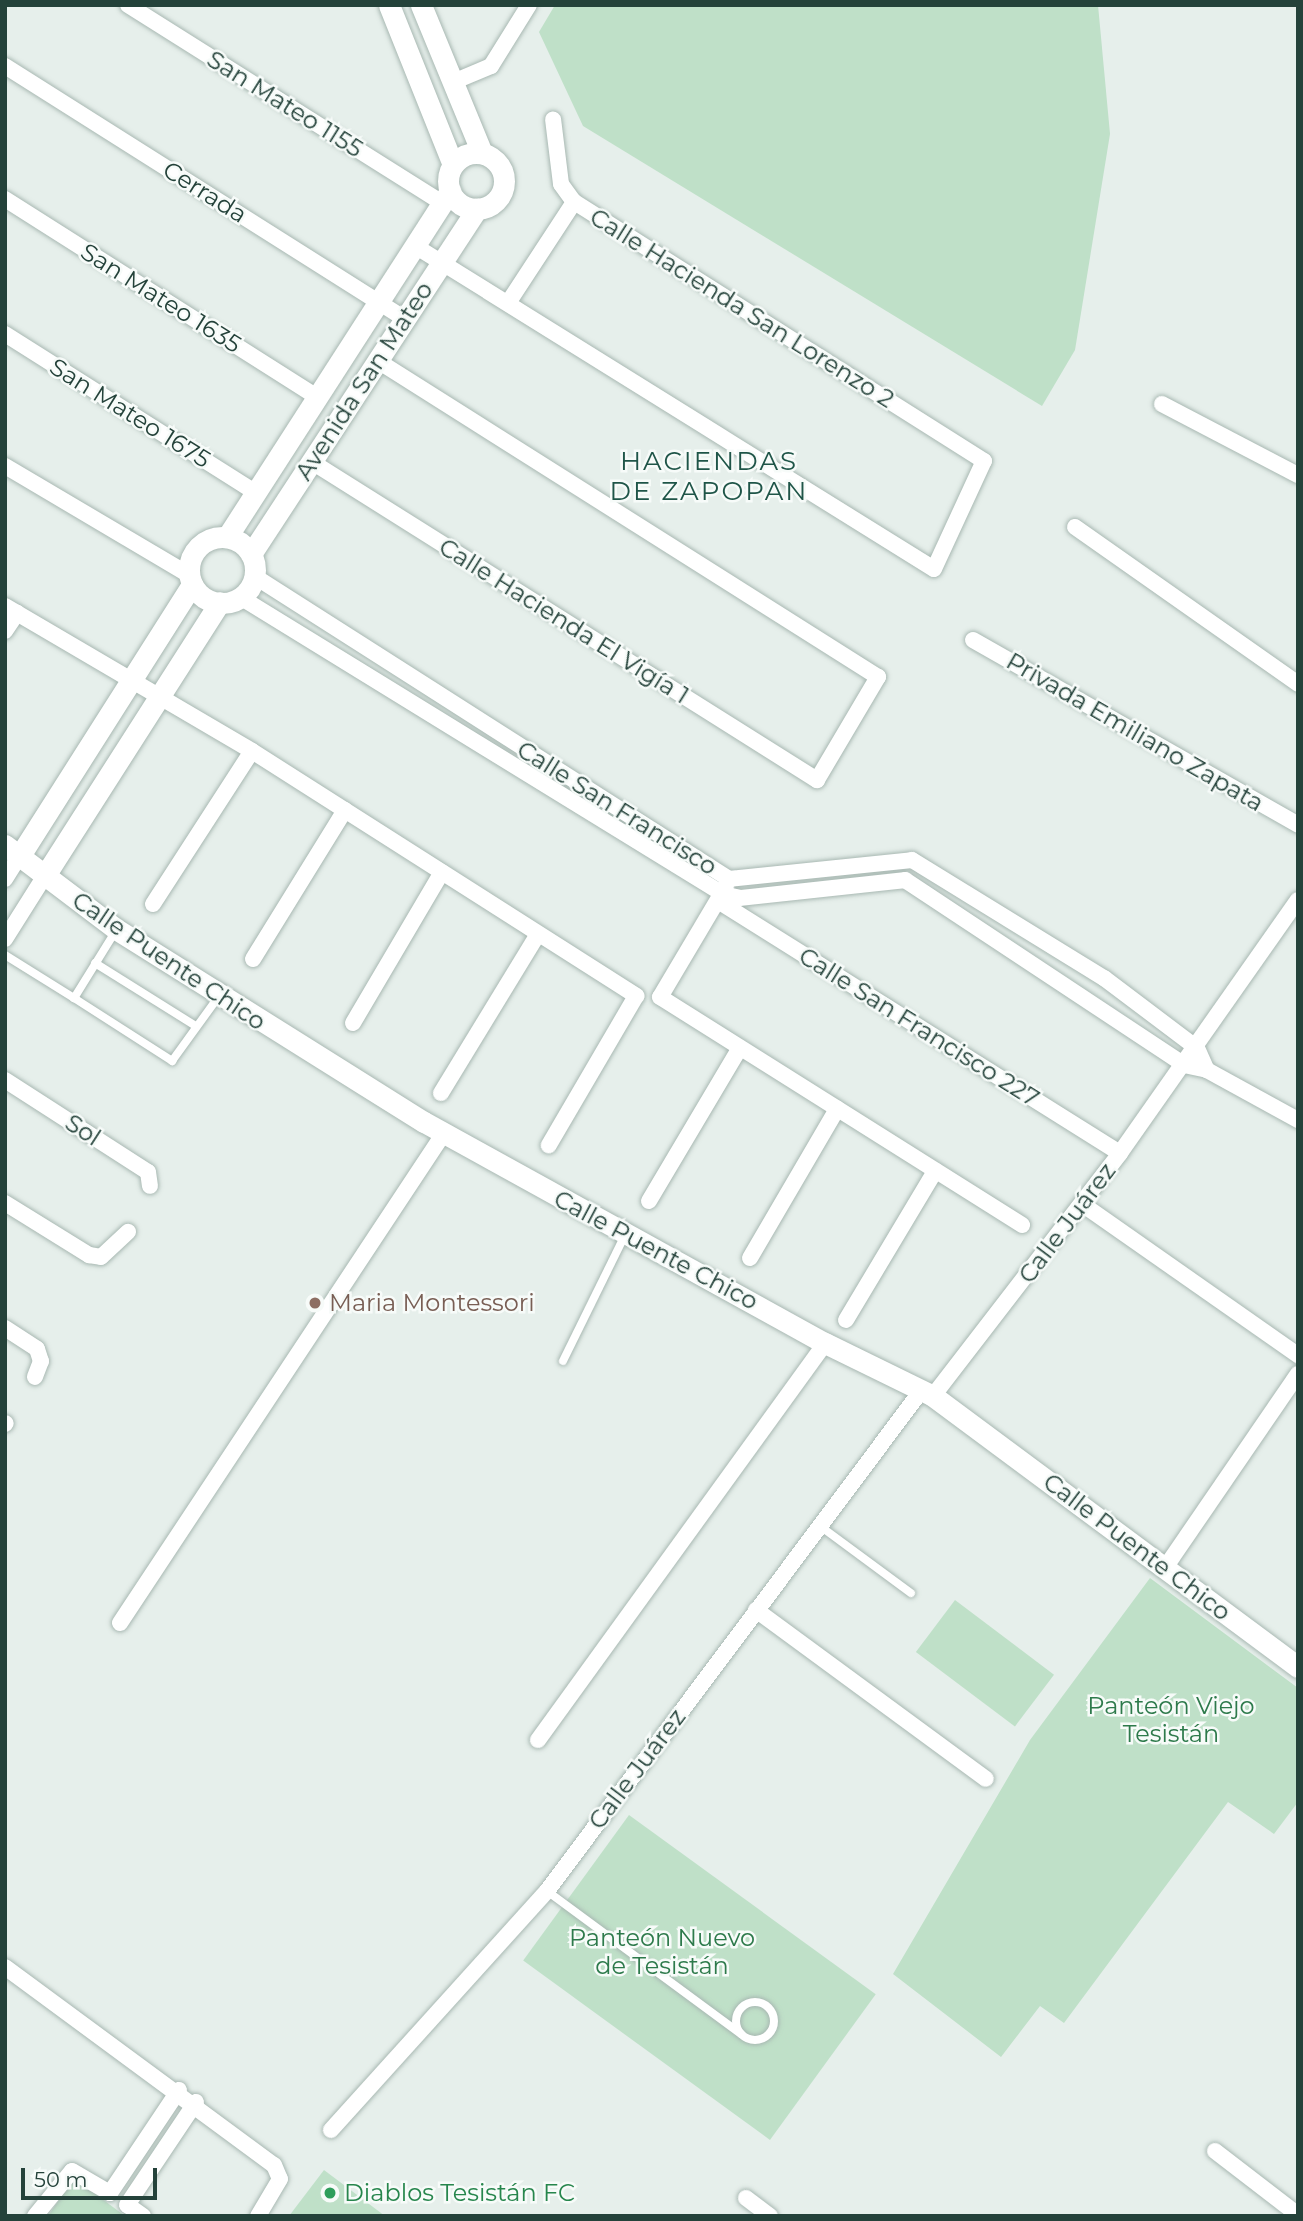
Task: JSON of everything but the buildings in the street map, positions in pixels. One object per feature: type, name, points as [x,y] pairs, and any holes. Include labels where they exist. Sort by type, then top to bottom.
[{"type":"street","name":"San Mateo 1155","points":[[128,5],[446,197]]},
{"type":"street","name":"Avenida San Mateo","points":[[227,537],[446,197],[453,165],[390,5]]},
{"type":"street","points":[[453,82],[491,66],[529,5]]},
{"type":"street","name":"Avenida San Mateo","points":[[251,554],[477,208],[495,201],[504,183],[499,164],[482,153],[422,6]]},
{"type":"street","name":"Cerrada","points":[[5,66],[405,319]]},
{"type":"street","name":"Calle Hacienda San Lorenzo 2","points":[[508,303],[934,569],[984,461],[574,202],[561,184],[553,119]]},
{"type":"street","points":[[453,165],[482,153]]},
{"type":"street","points":[[446,197],[477,208]]},
{"type":"street","name":"San Mateo 1635","points":[[5,199],[314,402]]},
{"type":"street","points":[[415,246],[508,303],[574,202]]},
{"type":"street","name":"San Mateo 1675","points":[[5,334],[255,492]]},
{"type":"street","name":"Calle Hacienda El Vigía 1","points":[[312,462],[817,780],[878,677],[378,361]]},
{"type":"street","points":[[314,402],[337,425]]},
{"type":"street","points":[[1162,404],[1298,475]]},
{"type":"street","points":[[5,466],[191,579],[204,597],[230,600]]},
{"type":"street","points":[[1075,527],[1298,684]]},
{"type":"street","points":[[5,879],[12,851],[131,684],[191,579],[190,562],[203,542],[227,537],[251,554],[254,576],[230,600],[159,699],[5,939]]},
{"type":"street","name":"Calle San Francisco","points":[[254,576],[729,879],[901,858]]},
{"type":"street","name":"Calle San Francisco","points":[[230,600],[720,898],[905,880]]},
{"type":"street","points":[[5,631],[11,609],[131,684],[252,751],[636,996],[549,1145]]},
{"type":"street","name":"Privada Emiliano Zapata","points":[[973,640],[1298,825]]},
{"type":"street","points":[[116,707],[142,726]]},
{"type":"street","points":[[153,904],[252,751]]},
{"type":"street","points":[[253,959],[345,810]]},
{"type":"street","name":"Calle Puente Chico","points":[[12,851],[116,929],[219,996],[444,1133],[825,1343],[927,1393],[1298,1667]]},
{"type":"street","points":[[901,858],[905,880],[1092,1000],[1184,1065],[1207,1070],[1298,1120]]},
{"type":"street","points":[[901,858],[1010,916],[1104,978],[1197,1048],[1207,1070]]},
{"type":"street","points":[[353,1023],[442,872]]},
{"type":"street","points":[[729,879],[660,997],[1022,1225]]},
{"type":"street","name":"Calle San Francisco 227","points":[[720,898],[1120,1153]]},
{"type":"street","name":"Calle Juárez","points":[[331,2130],[547,1891],[820,1526],[1082,1204],[1197,1048],[1298,900]]},
{"type":"street","points":[[996,939],[1010,916]]},
{"type":"street","points":[[442,1093],[538,934]]},
{"type":"street","points":[[1092,1000],[1104,978]]},
{"type":"street","points":[[649,1201],[740,1048]]},
{"type":"street","name":"Sol","points":[[5,1080],[148,1172],[150,1186]]},
{"type":"street","points":[[750,1258],[837,1108]]},
{"type":"street","points":[[120,1623],[444,1133]]},
{"type":"street","points":[[846,1320],[935,1171]]},
{"type":"street","points":[[5,1203],[89,1255],[101,1256],[128,1232]]},
{"type":"street","points":[[1082,1204],[1298,1355]]},
{"type":"street","points":[[5,1328],[37,1349],[41,1361],[35,1377]]},
{"type":"street","points":[[538,1740],[825,1343]]},
{"type":"street","points":[[1165,1568],[1298,1374]]},
{"type":"street","points":[[757,1611],[986,1779]]},
{"type":"street","points":[[6,1968],[196,2102],[274,2165],[280,2179],[258,2216]]},
{"type":"street","points":[[35,2216],[63,2179],[80,2173],[110,2193],[179,2090]]},
{"type":"street","points":[[143,2216],[127,2205],[196,2102]]},
{"type":"street","points":[[1215,2151],[1298,2215]]},
{"type":"street","points":[[746,2198],[770,2216]]},
{"type":"lane","points":[[74,998],[116,929]]},
{"type":"lane","points":[[5,955],[172,1061],[219,996]]},
{"type":"lane","points":[[95,962],[196,1026]]},
{"type":"lane","points":[[563,1361],[626,1234]]},
{"type":"lane","points":[[820,1526],[911,1593]]},
{"type":"lane","points":[[547,1891],[741,2034],[756,2040],[771,2032],[775,2017],[768,2006],[750,2002],[740,2009],[736,2020],[741,2034]]},
{"type":"green space","points":[[555,5],[1098,5],[1110,134],[1075,350],[1042,406],[583,126],[539,32]]},
{"type":"green space","name":"Panteón Viejo Tesistán","points":[[1150,1578],[1298,1688],[1298,1802],[1274,1834],[1228,1802],[1064,2023],[1040,2006],[1001,2057],[893,1974],[1030,1740]]},
{"type":"green space","points":[[955,1600],[1054,1675],[1015,1727],[916,1652]]},
{"type":"green space","name":"Panteón Nuevo de Tesistán","points":[[629,1815],[876,1994],[770,2140],[523,1961]]},
{"type":"green space","name":"Diablos Tesistán FC","points":[[324,2170],[385,2216],[289,2216]]},
{"type":"green space","points":[[74,2178],[125,2216],[48,2216]]},
{"type":"place","name":"Maria Montessori","points":[[315,1303]]},
{"type":"place","name":"Diablos Tesistán FC","points":[[330,2193]]},
{"type":"district","name":"HACIENDAS DE ZAPOPAN","points":[[709,477]]}]
